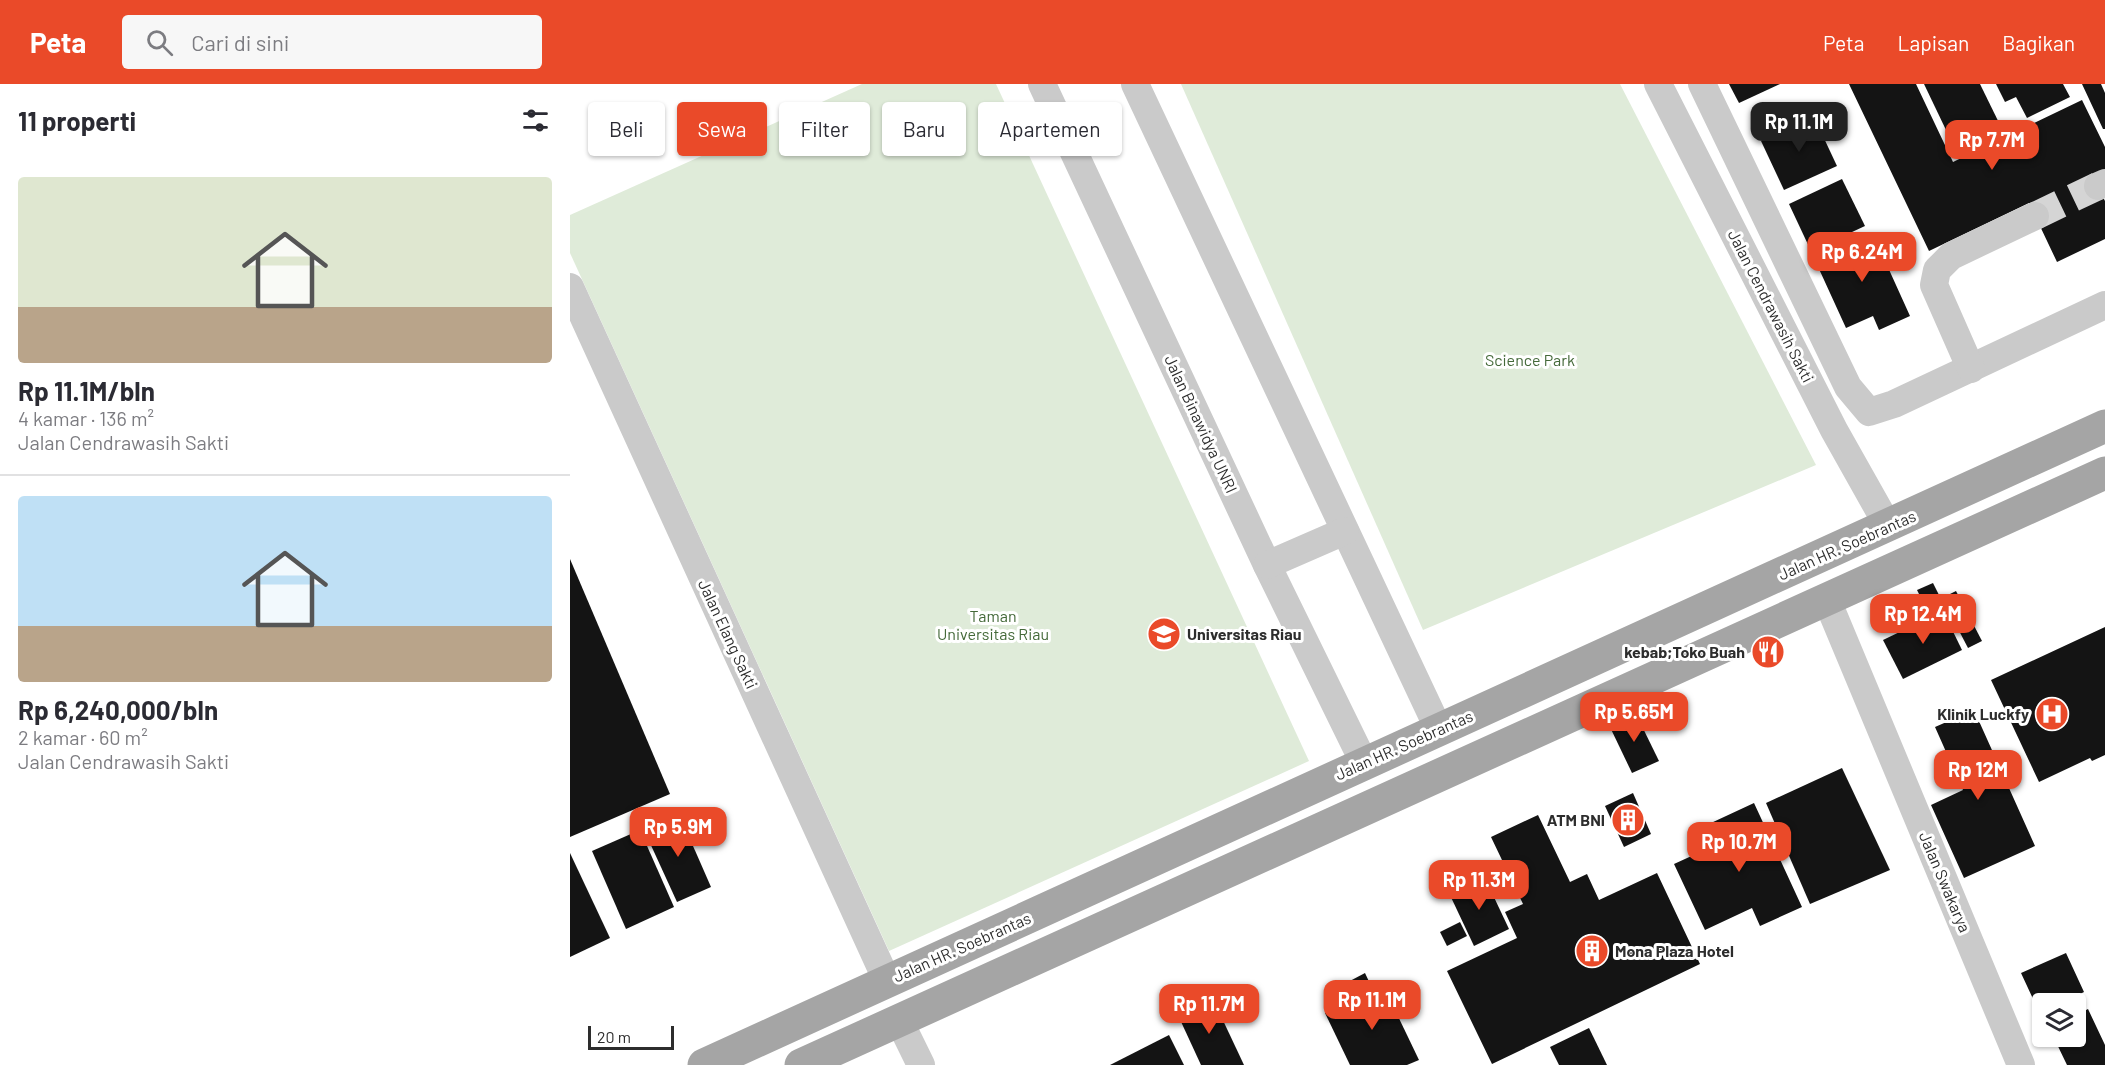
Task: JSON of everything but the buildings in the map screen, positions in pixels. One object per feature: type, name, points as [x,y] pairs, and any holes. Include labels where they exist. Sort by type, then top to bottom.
[{"type":"main road","name":"Jalan HR. Soebrantas","points":[[704,1065],[2105,426]]},
{"type":"main road","points":[[801,1065],[2105,473]]},
{"type":"main road","points":[[1015,923],[1033,961]]},
{"type":"street","name":"Jalan Binawidya UNRI","points":[[1042,84],[1267,565],[1364,763]]},
{"type":"street","points":[[1135,84],[1439,730]]},
{"type":"street","name":"Jalan Cendrawasih Sakti","points":[[1658,84],[1834,430],[1888,526]]},
{"type":"street","points":[[1702,84],[1848,387],[1869,412],[1894,404],[2105,305]]},
{"type":"street","points":[[1971,369],[1934,285],[1937,270],[1951,256],[2035,216]]},
{"type":"street","name":"Jalan Elang Sakti","points":[[570,287],[886,981]]},
{"type":"street","points":[[1267,565],[1346,531]]},
{"type":"street","name":"Jalan Swakarya","points":[[1827,600],[2021,1065]]},
{"type":"street","points":[[899,1020],[921,1065]]},
{"type":"green space","name":"Taman Universitas Riau","points":[[862,84],[996,84],[1004,102],[978,102],[978,156],[1029,156],[1309,761],[889,951],[570,253],[570,215],[702,156],[767,156],[767,127],[779,121],[779,156],[870,156],[870,102],[822,102]]},
{"type":"green space","name":"Science Park","points":[[1181,84],[1620,84],[1816,465],[1423,630]]},
{"type":"tunnel","points":[[2035,216],[2098,186]]},
{"type":"place","name":"Universitas Riau","points":[[1164,634]]},
{"type":"place","name":"kebab;Toko Buah","points":[[1768,652]]},
{"type":"place","name":"Klinik Luckfy","points":[[2052,714]]},
{"type":"place","name":"ATM BNI","points":[[1628,820]]},
{"type":"place","name":"Mona Plaza Hotel","points":[[1592,951]]}]
